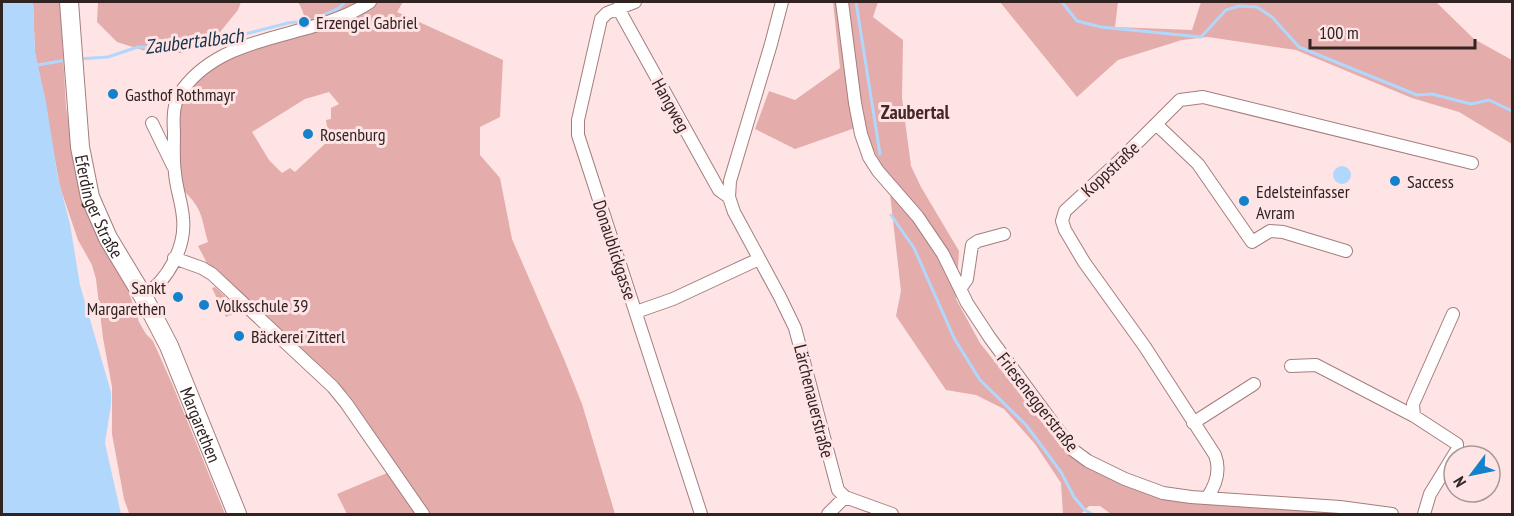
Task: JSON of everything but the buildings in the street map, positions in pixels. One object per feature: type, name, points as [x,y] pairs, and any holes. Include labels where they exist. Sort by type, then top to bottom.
[{"type":"main road","name":"Eferdinger Straße","points":[[69,2],[80,147],[87,188],[108,238],[164,336]]},
{"type":"main road","name":"Margarethen","points":[[164,336],[237,514]]},
{"type":"street","points":[[143,296],[160,282],[174,258],[183,233],[184,219],[174,167],[173,120],[175,105],[181,90],[198,73],[236,50],[325,23],[370,2]]},
{"type":"street","name":"Donaublickgasse","points":[[635,2],[607,13],[601,19],[577,127],[583,152],[701,514]]},
{"type":"street","points":[[729,197],[730,182],[782,2]]},
{"type":"street","name":"Frieseneggerstraße","points":[[842,2],[855,103],[862,137],[875,166],[931,237],[999,352],[1076,454],[1111,473],[1151,489],[1177,495],[1340,507],[1392,514]]},
{"type":"street","name":"Hangweg","points":[[618,8],[719,190],[729,197]]},
{"type":"street","name":"Koppstraße","points":[[1207,498],[1216,484],[1218,461],[1145,347],[1084,262],[1065,230],[1062,221],[1065,211],[1180,100],[1203,97],[1472,163]]},
{"type":"street","points":[[152,123],[174,167]]},
{"type":"street","points":[[1156,124],[1198,164],[1252,242],[1270,231],[1283,232],[1346,251]]},
{"type":"street","name":"Lärchenauerstraße","points":[[729,197],[734,212],[795,328],[831,471],[838,490],[845,497]]},
{"type":"street","points":[[960,289],[967,279],[972,245],[1004,234]]},
{"type":"street","points":[[174,258],[212,274],[333,387],[423,514]]},
{"type":"street","points":[[636,312],[709,284],[759,259]]},
{"type":"street","points":[[1414,416],[1413,404],[1453,315]]},
{"type":"street","points":[[1292,366],[1316,365],[1414,416],[1455,442],[1458,447],[1430,494],[1424,514]]},
{"type":"street","points":[[1193,423],[1254,384]]},
{"type":"street","points":[[828,514],[845,497],[892,514]]},
{"type":"shaded area","points":[[33,2],[60,2],[66,107],[76,169],[125,280],[139,322],[153,341],[173,386],[225,514],[129,513],[124,499],[112,434],[112,387],[96,279],[92,265],[78,240],[60,187],[35,52]]},
{"type":"shaded area","points":[[98,2],[241,2],[238,10],[220,32],[195,49],[180,53],[155,54],[117,42],[97,22]]},
{"type":"shaded area","points":[[298,2],[403,2],[397,12],[503,60],[500,117],[480,127],[480,155],[500,178],[512,239],[582,404],[615,514],[429,514],[349,395],[208,265],[198,246],[208,242],[200,214],[183,190],[178,140],[180,111],[186,94],[212,69],[248,52],[301,35],[305,22]],"holes":[[[329,92],[339,104],[331,108],[331,119],[326,120],[329,140],[295,172],[290,168],[282,173],[269,160],[252,132],[305,99]]]},
{"type":"shaded area","points":[[833,2],[878,2],[873,17],[903,40],[902,98],[911,166],[959,251],[956,299],[980,343],[1069,454],[1099,472],[1143,491],[1352,514],[1111,514],[1100,506],[1089,506],[1081,514],[1063,514],[1061,483],[1035,444],[1004,409],[976,395],[946,390],[896,316],[901,291],[888,176],[874,151],[855,128],[795,149],[755,129],[769,91],[795,100],[840,68]]},
{"type":"shaded area","points":[[1000,2],[1118,2],[1115,27],[1192,30],[1201,2],[1436,2],[1474,39],[1512,60],[1512,144],[1459,112],[1412,98],[1296,50],[1208,37],[1182,40],[1118,60],[1077,97]]},
{"type":"shaded area","points":[[215,287],[240,311],[226,317],[212,288]]},
{"type":"shaded area","points":[[387,473],[420,514],[347,514],[337,494]]},
{"type":"water","points":[[2,2],[33,2],[35,52],[46,102],[58,178],[70,224],[80,285],[111,392],[105,443],[121,514],[2,514]]},
{"type":"water","points":[[1338,166],[1346,166],[1351,171],[1349,182],[1338,184],[1333,179],[1333,171]]},
{"type":"waterway","name":"Zaubertalbach","points":[[78,59],[108,57],[138,47],[180,47],[218,41],[288,23],[313,20],[339,8],[345,2]]},
{"type":"waterway","points":[[856,2],[880,154]]},
{"type":"waterway","points":[[1062,2],[1077,21],[1101,27],[1201,37],[1226,10],[1239,6],[1257,7],[1272,17],[1299,47],[1417,95],[1432,94],[1471,104],[1489,100],[1512,111]]},
{"type":"waterway","name":"Zaubertalbach","points":[[38,65],[66,60]]},
{"type":"waterway","points":[[891,215],[914,248],[954,338],[980,380],[1026,425],[1061,472],[1074,497],[1085,510],[1092,514]]},
{"type":"place","name":"Erzengel Gabriel","points":[[304,22]]},
{"type":"place","name":"Gasthof Rothmayr","points":[[113,94]]},
{"type":"place","name":"Rosenburg","points":[[308,134]]},
{"type":"place","name":"Saccess","points":[[1395,181]]},
{"type":"place","name":"Edelsteinfasser Avram","points":[[1244,201]]},
{"type":"place","name":"Sankt Margarethen","points":[[178,297]]},
{"type":"place","name":"Volksschule 39","points":[[204,305]]},
{"type":"place","name":"Bäckerei Zitterl","points":[[239,336]]},
{"type":"district","name":"Zaubertal","points":[[915,112]]}]
